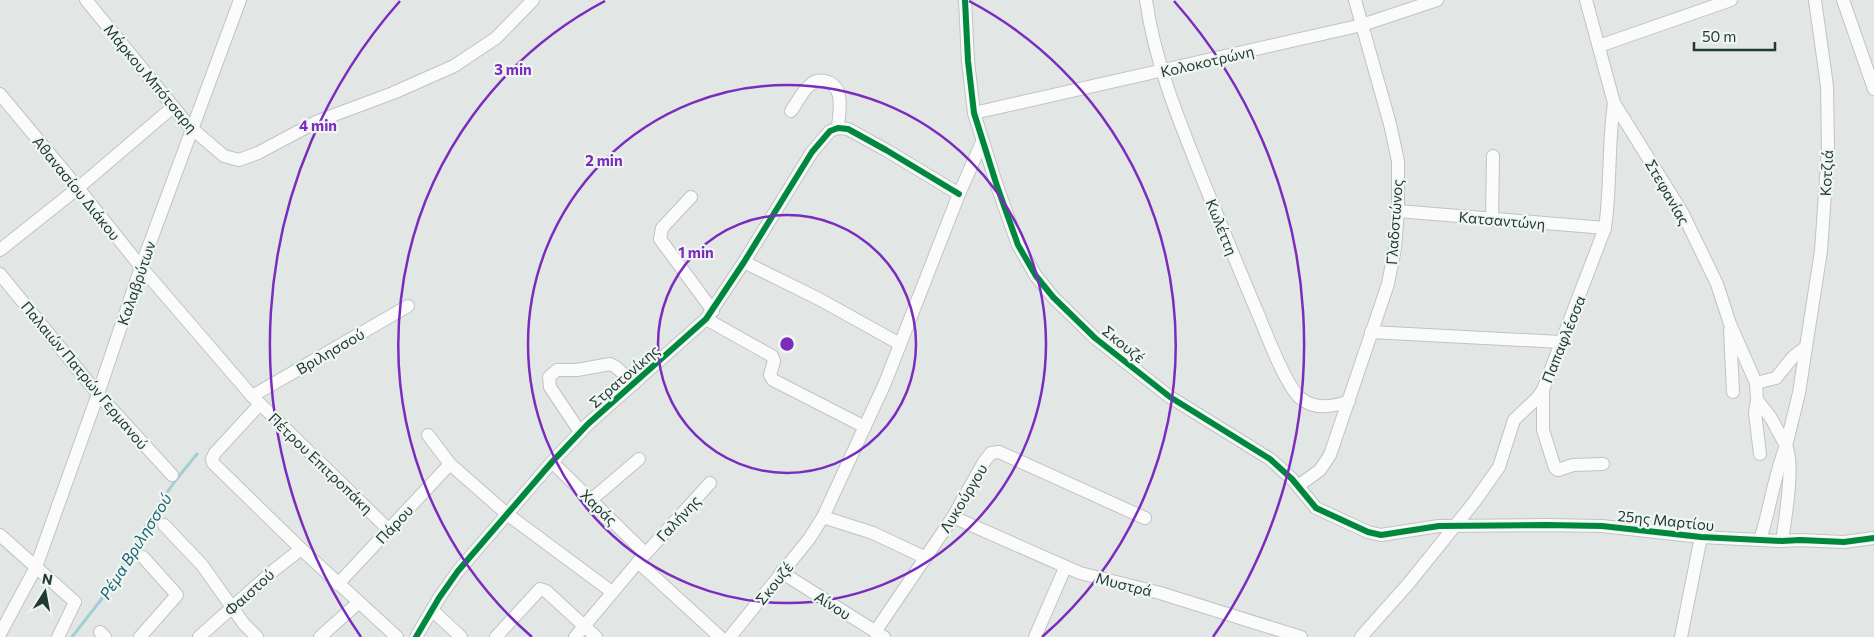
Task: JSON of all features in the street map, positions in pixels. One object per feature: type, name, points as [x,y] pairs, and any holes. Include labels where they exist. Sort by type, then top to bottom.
[{"type":"street","name":"Μάρκου Μπότσαρη","points":[[86,0],[192,129],[224,156],[234,160],[242,160],[318,120],[393,94],[454,66],[496,38],[532,0]]},
{"type":"street","name":"Καλαβρύτων","points":[[0,634],[36,567],[141,267],[240,0]]},
{"type":"street","name":"Σκουζέ","points":[[965,0],[968,61],[974,114],[982,142],[1018,245],[1031,269],[1053,297],[1095,338],[1155,386],[1206,421],[1262,453],[1284,471],[1316,508],[1374,534],[1387,535],[1456,525]]},
{"type":"street","name":"Κωλέττη","points":[[1146,0],[1161,72],[1247,288],[1288,382],[1301,398],[1312,404],[1331,406],[1349,401]]},
{"type":"street","name":"Γλαδστώνος","points":[[1298,486],[1315,475],[1326,463],[1388,284],[1395,248],[1398,211],[1398,160],[1390,124],[1355,0]]},
{"type":"street","name":"Κολοκοτρώνη","points":[[974,114],[1362,25],[1437,0]]},
{"type":"street","name":"Στεφανίας","points":[[1586,0],[1614,103],[1683,214],[1716,284],[1730,324],[1756,383]]},
{"type":"street","points":[[1599,46],[1731,0]]},
{"type":"street","name":"Κοτζιά","points":[[1782,541],[1788,496],[1789,452],[1786,446],[1799,393],[1821,251],[1828,149],[1827,86],[1815,0]]},
{"type":"street","points":[[1843,0],[1874,88]]},
{"type":"street","points":[[791,111],[811,83],[820,80],[832,82],[838,90],[840,103],[838,128],[848,129],[959,194]]},
{"type":"street","name":"Αθανασίου Διάκου","points":[[0,94],[141,267],[256,400]]},
{"type":"street","name":"Παπαφλέσσα","points":[[1360,637],[1409,583],[1498,469],[1514,420],[1543,390],[1605,228],[1608,206],[1610,126],[1614,103]]},
{"type":"street","points":[[0,250],[78,188],[172,107]]},
{"type":"street","name":"Στρατονίκης","points":[[416,637],[458,571],[552,462],[580,432],[709,315],[812,152],[830,131],[838,128]]},
{"type":"street","name":"Σκουζέ","points":[[730,637],[809,539],[822,517],[885,383],[959,194],[982,142]]},
{"type":"street","points":[[1492,220],[1493,156]]},
{"type":"street","points":[[691,197],[662,228],[660,239],[709,315],[772,356],[774,361],[770,374],[773,380],[865,427]]},
{"type":"street","name":"Κατσαντώνη","points":[[1398,211],[1605,228]]},
{"type":"street","points":[[744,262],[819,299],[900,344]]},
{"type":"street","name":"Παλαιών Πατρών Γερμανού","points":[[0,274],[98,394],[172,475]]},
{"type":"street","name":"Βριλησσού","points":[[301,549],[213,463],[213,455],[256,400],[408,306]]},
{"type":"street","points":[[1730,324],[1733,392]]},
{"type":"street","points":[[1371,332],[1561,342]]},
{"type":"street","points":[[1760,454],[1755,413],[1757,400],[1756,383],[1776,378],[1793,357],[1806,346]]},
{"type":"street","points":[[580,432],[550,387],[549,380],[554,371],[562,369],[576,370],[610,364],[616,367],[634,384]]},
{"type":"street","points":[[1543,390],[1543,430],[1555,468],[1558,470],[1573,465],[1603,464]]},
{"type":"street","name":"Πέτρου Επιτροπάκη","points":[[256,400],[389,530]]},
{"type":"street","points":[[1757,400],[1771,418],[1786,446],[1778,465],[1760,540]]},
{"type":"street","points":[[428,435],[450,464],[507,514],[612,592]]},
{"type":"street","name":"Λυκούργου","points":[[880,634],[953,517],[988,456],[995,452],[1045,472],[1145,518]]},
{"type":"street","points":[[591,500],[639,459]]},
{"type":"street","name":"Χαράς","points":[[552,462],[591,500],[642,557],[720,637]]},
{"type":"street","name":"Πάρου","points":[[338,584],[450,464]]},
{"type":"street","name":"Γαλήνης","points":[[575,637],[642,557],[710,483]]},
{"type":"street","points":[[822,517],[873,533],[926,558]]},
{"type":"street","name":"Μυστρά","points":[[953,517],[1065,568],[1096,578],[1160,593],[1301,637]]},
{"type":"street","points":[[164,525],[202,565],[244,624],[257,637]]},
{"type":"street","name":"25ης Μαρτίου","points":[[1456,525],[1602,526],[1700,537],[1782,541],[1844,542],[1874,538]]},
{"type":"street","points":[[0,535],[75,602],[58,637]]},
{"type":"street","points":[[1681,637],[1700,537]]},
{"type":"street","points":[[301,549],[397,637]]},
{"type":"street","name":"Φαιστού","points":[[199,637],[273,571],[301,549]]},
{"type":"street","points":[[140,637],[176,595],[143,557]]},
{"type":"street","points":[[1035,637],[1065,568]]},
{"type":"street","name":"Αίνου","points":[[782,572],[880,634]]},
{"type":"street","points":[[496,637],[540,589],[546,591],[596,637]]},
{"type":"street","points":[[320,637],[358,602]]},
{"type":"street","points":[[432,610],[461,637]]},
{"type":"waterway","name":"Ρέμα Βριλησσού","points":[[72,637],[107,592],[153,513],[197,454]]},
{"type":"cycle path","points":[[965,0],[968,61],[974,113],[1018,245],[1036,276],[1053,297],[1095,338],[1170,397],[1270,459],[1292,479],[1316,508],[1368,532],[1381,535],[1439,526],[1546,525],[1602,526],[1701,537],[1782,541],[1844,542],[1874,538]]},
{"type":"cycle path","points":[[416,637],[439,598],[458,571],[552,462],[588,424],[706,319],[744,262],[812,152],[830,131],[838,128],[848,129],[959,194]]}]
